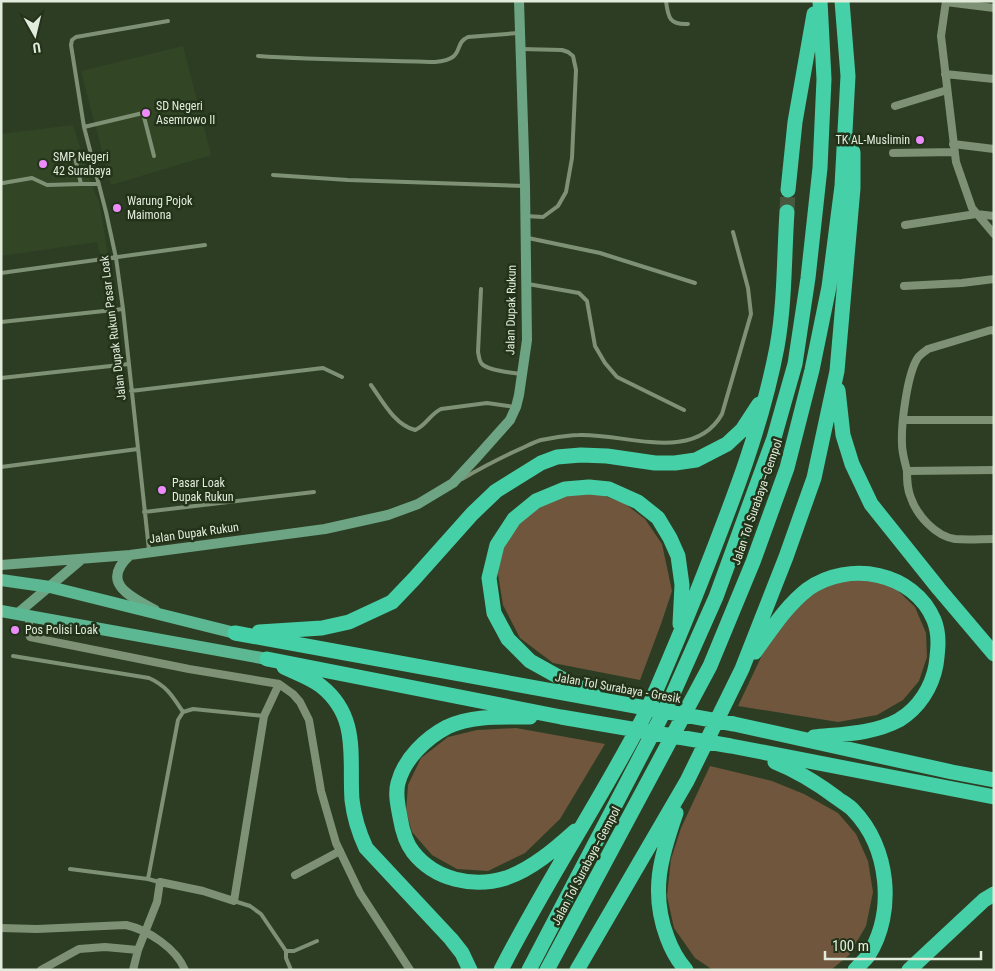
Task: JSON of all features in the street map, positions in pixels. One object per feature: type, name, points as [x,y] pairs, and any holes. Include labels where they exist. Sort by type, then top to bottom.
[{"type":"highway","points":[[788,190],[795,122],[818,1]]},
{"type":"highway","name":"Jalan Tol Surabaya–Gempol","points":[[529,970],[677,684],[716,597],[774,438],[795,364],[810,260],[820,168],[824,79],[818,1]]},
{"type":"highway","name":"Jalan Tol Surabaya–Gempol","points":[[547,970],[710,666],[753,562],[787,468],[812,370],[829,287],[842,186],[848,76],[842,1]]},
{"type":"highway","points":[[848,76],[853,136],[853,188],[837,372],[838,404],[843,435],[852,464],[871,504],[994,654]]},
{"type":"highway","points":[[501,970],[528,918],[585,823],[642,720],[680,636],[734,497],[768,391],[777,345],[782,299],[787,212]]},
{"type":"highway","points":[[577,970],[687,781],[742,669],[786,557],[814,478],[837,372]]},
{"type":"highway","points":[[235,633],[322,628],[350,622],[392,602],[472,514],[496,491],[540,463],[557,457],[582,455],[607,456],[655,463],[696,460],[726,444],[742,430],[768,391]]},
{"type":"highway","points":[[622,704],[566,681],[530,661],[508,638],[494,613],[489,578],[497,545],[514,519],[536,501],[565,489],[589,487],[609,489],[638,502],[658,518],[678,556],[682,586],[680,636]]},
{"type":"highway","points":[[742,669],[785,610],[809,589],[825,580],[856,573],[883,576],[911,589],[922,600],[934,620],[938,634],[938,650],[934,674],[929,688],[919,703],[900,719],[877,730],[798,738]]},
{"type":"highway","name":"Jalan Tol Surabaya - Gresik","points":[[235,633],[734,724],[994,780]]},
{"type":"highway","points":[[266,659],[561,717],[994,797]]},
{"type":"highway","points":[[266,659],[320,685],[335,699],[344,714],[350,733],[353,758],[352,801],[359,832],[366,848],[451,939],[462,953],[470,970]]},
{"type":"highway","points":[[561,717],[492,717],[473,719],[448,726],[432,736],[413,754],[402,770],[397,784],[397,800],[403,834],[412,851],[424,864],[450,878],[473,883],[489,882],[525,869],[554,849],[585,823]]},
{"type":"highway","points":[[737,748],[796,770],[852,810],[868,830],[879,853],[884,876],[885,901],[880,930],[867,956],[855,970]]},
{"type":"highway","points":[[686,970],[670,944],[660,920],[657,890],[665,844],[687,781]]},
{"type":"highway","points":[[909,970],[984,900],[994,894]]},
{"type":"main road","name":"Jalan Dupak Rukun","points":[[1,565],[149,553],[325,529],[388,515],[418,504],[453,483],[510,420],[516,407],[527,340],[525,186],[519,1]]},
{"type":"main road","points":[[130,555],[120,564],[118,572],[120,587],[126,594],[167,618]]},
{"type":"main road","points":[[24,614],[50,587],[82,559]]},
{"type":"main road","points":[[1,580],[50,587],[167,618],[235,633]]},
{"type":"main road","points":[[1,611],[266,659]]},
{"type":"street","points":[[994,8],[946,2],[941,31],[956,162],[976,214],[994,234]]},
{"type":"street","points":[[945,74],[994,79]]},
{"type":"street","points":[[895,106],[947,90]]},
{"type":"street","points":[[893,153],[954,148],[994,149]]},
{"type":"street","points":[[905,225],[976,214],[994,216]]},
{"type":"street","points":[[904,286],[994,280]]},
{"type":"street","points":[[993,330],[928,349],[919,355],[912,370],[903,420],[902,443],[911,500],[923,518],[934,529],[953,539],[994,539]]},
{"type":"street","points":[[903,420],[994,420]]},
{"type":"street","points":[[906,470],[994,470]]},
{"type":"street","points":[[24,614],[30,637],[189,669],[279,684],[293,694],[300,702],[309,720],[321,791],[336,843],[360,893],[410,970]]},
{"type":"street","points":[[133,970],[138,950],[157,902],[160,882],[234,901],[264,716],[279,684]]},
{"type":"street","points":[[295,876],[340,851]]},
{"type":"street","points":[[1,928],[37,929],[126,925],[145,932],[175,953],[185,970]]},
{"type":"street","points":[[41,970],[79,949],[105,947],[138,950]]},
{"type":"lane","points":[[666,1],[671,20],[678,25],[688,24]]},
{"type":"lane","name":"Jalan Dupak Rukun Pasar Loak","points":[[149,553],[116,258],[84,127],[71,45],[72,40],[76,37],[168,21]]},
{"type":"lane","points":[[258,56],[311,60],[364,59],[435,62],[450,60],[454,57],[464,38],[521,33]]},
{"type":"lane","points":[[521,49],[562,50],[568,52],[573,56],[576,70],[572,158],[566,192],[558,206],[543,216],[525,216]]},
{"type":"lane","points":[[84,127],[144,113],[154,156]]},
{"type":"lane","points":[[74,153],[81,184]]},
{"type":"lane","points":[[273,175],[348,180],[525,186]]},
{"type":"lane","points":[[3,183],[32,178],[47,185],[99,184]]},
{"type":"lane","points":[[453,483],[539,441],[580,435],[680,442],[694,439],[708,432],[717,423],[722,414],[751,314],[748,288],[733,232]]},
{"type":"lane","points":[[525,237],[600,253],[695,283]]},
{"type":"lane","points":[[1,273],[205,245]]},
{"type":"lane","points":[[526,284],[579,293],[584,296],[589,310],[594,346],[616,377],[684,410]]},
{"type":"lane","points":[[481,289],[478,352],[480,360],[487,367],[506,373],[522,374]]},
{"type":"lane","points":[[1,322],[123,309]]},
{"type":"lane","points":[[1,378],[128,364]]},
{"type":"lane","points":[[131,391],[323,368],[342,376]]},
{"type":"lane","points":[[371,385],[397,420],[406,428],[415,430],[421,427],[440,408],[487,402],[516,407]]},
{"type":"lane","points":[[1,466],[138,449]]},
{"type":"lane","points":[[144,512],[314,492]]},
{"type":"lane","points":[[13,656],[150,678],[169,691],[183,712]]},
{"type":"lane","points":[[148,879],[178,720],[183,712],[192,708],[264,716]]},
{"type":"lane","points":[[70,869],[160,882]]},
{"type":"lane","points":[[234,901],[250,906],[261,914],[286,951],[286,958],[291,970]]},
{"type":"lane","points":[[286,951],[294,951],[316,941]]},
{"type":"shaded area","name":"SD Negeri Asemrowo II","points":[[183,46],[211,155],[111,185],[81,71]]},
{"type":"shaded area","name":"SMP Negeri 42 Surabaya","points":[[73,125],[95,194],[99,201],[108,255],[100,256],[97,242],[1,256],[1,134]]},
{"type":"shaded area","points":[[596,493],[624,503],[645,519],[662,544],[672,591],[640,680],[553,663],[520,638],[503,605],[498,574],[502,547],[517,520],[539,505],[568,494]]},
{"type":"shaded area","points":[[866,578],[895,588],[915,607],[926,633],[927,657],[919,681],[903,700],[877,715],[838,722],[738,706],[763,653],[789,610],[812,591],[838,580]]},
{"type":"shaded area","points":[[516,728],[605,744],[560,819],[525,853],[488,871],[457,869],[432,855],[412,832],[406,811],[408,785],[421,758],[448,737],[477,730]]},
{"type":"shaded area","points":[[710,766],[772,781],[804,794],[838,813],[856,834],[868,861],[873,892],[866,926],[849,955],[831,970],[713,970],[695,958],[674,928],[667,896],[671,859],[681,828]]},
{"type":"tunnel","points":[[787,212],[788,190]]},
{"type":"place","name":"SD Negeri Asemrowo II","points":[[146,113]]},
{"type":"place","name":"TK AL-Muslimin","points":[[920,140]]},
{"type":"place","name":"SMP Negeri 42 Surabaya","points":[[43,164]]},
{"type":"place","name":"Warung Pojok Maimona","points":[[117,208]]},
{"type":"place","name":"Pasar Loak Dupak Rukun","points":[[162,490]]},
{"type":"place","name":"Pos Polisi Loak","points":[[15,630]]}]
